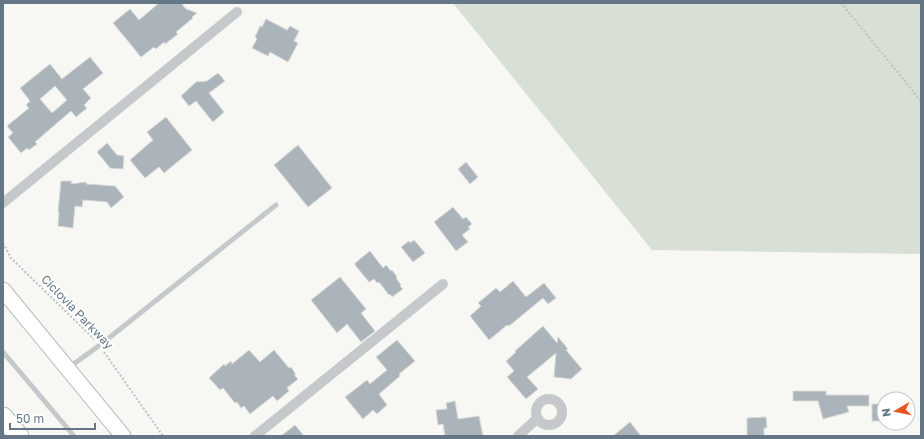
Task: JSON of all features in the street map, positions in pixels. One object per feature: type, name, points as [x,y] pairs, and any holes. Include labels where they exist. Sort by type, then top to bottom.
[{"type":"highway","points":[[3,417],[19,436]]},
{"type":"main road","points":[[3,290],[123,436]]},
{"type":"street","points":[[3,203],[237,12]]},
{"type":"street","points":[[255,436],[443,284]]},
{"type":"street","points":[[518,436],[538,418]]},
{"type":"lane","points":[[67,368],[100,345],[276,205]]},
{"type":"lane","points":[[3,352],[74,436]]},
{"type":"path","points":[[841,3],[921,101]]},
{"type":"path","name":"Ciclovia Parkway","points":[[3,243],[11,258],[100,345],[163,436]]},
{"type":"shaded area","points":[[453,3],[921,3],[921,254],[652,250]]},
{"type":"building","points":[[159,3],[181,3],[186,9],[197,13],[176,32],[178,34],[165,44],[164,42],[156,49],[154,47],[141,57],[113,23],[130,9],[139,20]]},
{"type":"building","points":[[266,19],[287,30],[290,26],[299,31],[294,41],[298,43],[288,62],[270,52],[268,56],[252,48],[257,39],[255,37],[260,26],[262,27]]},
{"type":"building","points":[[90,57],[103,73],[83,89],[91,98],[84,105],[87,108],[76,117],[71,111],[35,142],[37,144],[29,150],[27,148],[21,153],[8,137],[13,133],[7,126],[29,108],[26,105],[30,101],[20,88],[50,64],[62,79]],"holes":[[[55,86],[67,100],[52,113],[40,99]]]},
{"type":"building","points":[[218,73],[225,81],[209,93],[224,112],[213,122],[196,101],[189,106],[181,96],[196,82],[207,81]]},
{"type":"building","points":[[166,117],[192,150],[164,173],[159,167],[145,178],[130,160],[153,140],[147,132]]},
{"type":"building","points":[[107,143],[117,155],[124,156],[123,169],[110,168],[97,152]]},
{"type":"building","points":[[298,145],[332,188],[308,207],[274,165]]},
{"type":"building","points":[[466,162],[478,177],[470,184],[458,169]]},
{"type":"building","points":[[61,181],[72,181],[71,184],[86,182],[86,184],[115,186],[124,197],[111,208],[107,202],[83,200],[82,207],[75,206],[73,228],[58,226]]},
{"type":"building","points":[[453,207],[463,219],[466,217],[472,224],[468,227],[470,229],[462,235],[468,242],[456,251],[434,222]]},
{"type":"building","points":[[414,240],[425,253],[413,262],[401,247],[409,241],[410,243]]},
{"type":"building","points":[[370,251],[383,268],[386,265],[391,271],[392,270],[403,289],[392,297],[379,282],[377,283],[374,279],[369,282],[355,265],[355,263]]},
{"type":"building","points":[[340,277],[366,309],[361,313],[375,331],[361,342],[347,324],[337,333],[311,300]]},
{"type":"building","points":[[513,281],[526,297],[544,283],[556,298],[548,304],[543,298],[509,326],[507,325],[489,340],[470,316],[481,306],[478,303],[496,288],[500,292]]},
{"type":"building","points":[[543,326],[557,343],[558,337],[568,349],[566,350],[582,369],[571,379],[554,377],[556,353],[527,377],[538,389],[526,399],[507,377],[514,371],[506,361]]},
{"type":"building","points":[[397,340],[415,361],[399,374],[400,376],[379,394],[387,405],[377,414],[373,410],[363,419],[345,397],[367,380],[370,384],[387,370],[376,357]]},
{"type":"building","points":[[249,350],[260,362],[274,350],[289,368],[291,367],[298,379],[287,388],[289,391],[277,401],[273,396],[250,414],[244,406],[241,408],[223,388],[220,390],[209,378],[224,364],[225,366],[231,361],[232,364]]},
{"type":"building","points":[[793,391],[826,391],[826,395],[869,395],[869,406],[847,406],[849,412],[823,419],[818,401],[793,401]]},
{"type":"building","points":[[455,401],[458,419],[479,416],[483,436],[445,436],[443,424],[438,425],[436,410],[447,409],[446,403]]},
{"type":"building","points":[[872,404],[876,404],[876,421],[872,421]]},
{"type":"building","points":[[766,417],[767,428],[764,428],[764,436],[747,436],[747,418]]},
{"type":"building","points":[[630,422],[641,436],[613,436]]},
{"type":"building","points":[[295,425],[304,436],[281,436]]}]
